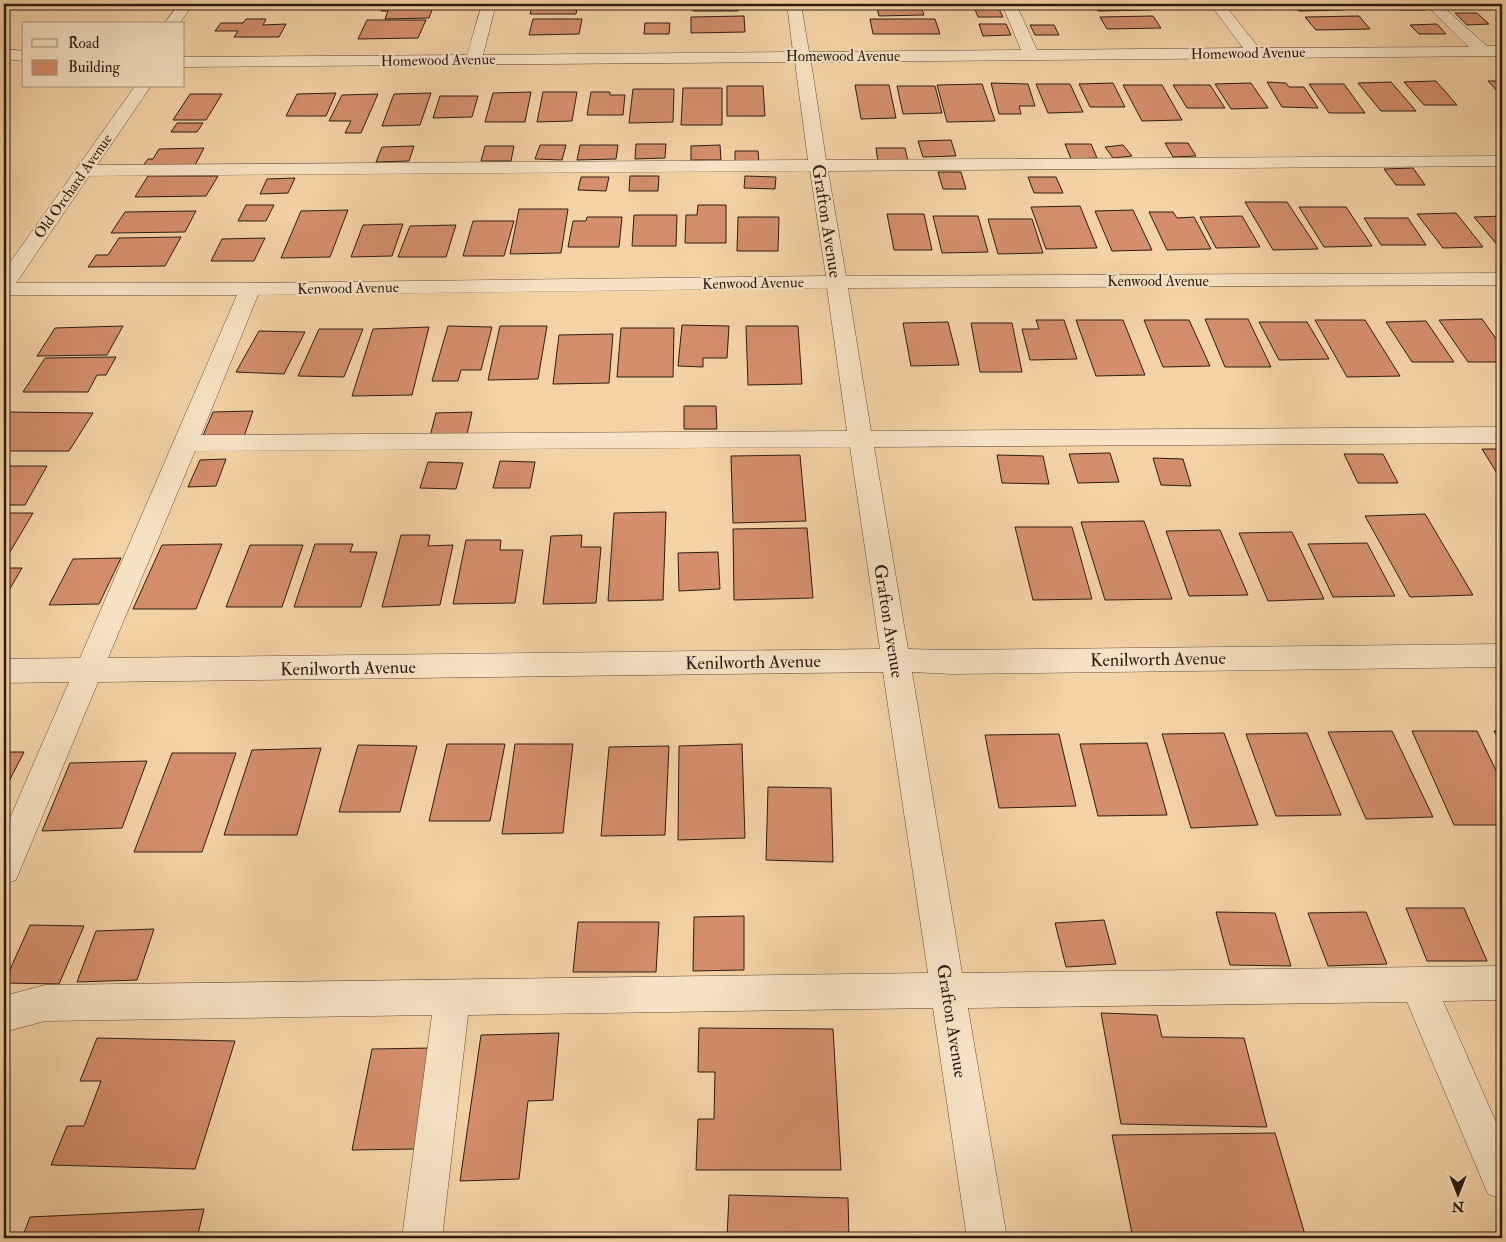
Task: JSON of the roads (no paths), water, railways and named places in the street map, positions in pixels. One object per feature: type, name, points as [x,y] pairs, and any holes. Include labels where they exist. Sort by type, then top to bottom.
[{"type":"street","points":[[172,22],[186,4]]},
{"type":"street","points":[[474,59],[490,4]]},
{"type":"street","name":"Grafton Avenue","points":[[794,4],[860,440],[987,1238]]},
{"type":"street","points":[[1009,4],[1031,55]]},
{"type":"street","points":[[1217,4],[1254,53]]},
{"type":"street","points":[[1432,4],[1483,51]]},
{"type":"street","name":"Homewood Avenue","points":[[185,62],[1502,51]]},
{"type":"street","points":[[4,54],[22,56]]},
{"type":"street","name":"Old Orchard Avenue","points":[[4,285],[141,88]]},
{"type":"street","points":[[83,171],[1502,161]]},
{"type":"street","name":"Kenwood Avenue","points":[[4,289],[250,289],[837,282],[1502,278]]},
{"type":"street","points":[[4,869],[187,443],[250,289]]},
{"type":"street","points":[[187,443],[1502,436]]},
{"type":"street","name":"Kenilworth Avenue","points":[[4,671],[1502,655]]},
{"type":"street","points":[[4,1014],[45,1003],[947,989],[1502,983]]},
{"type":"street","points":[[1417,984],[1502,1180]]},
{"type":"street","points":[[422,1238],[452,997]]}]
